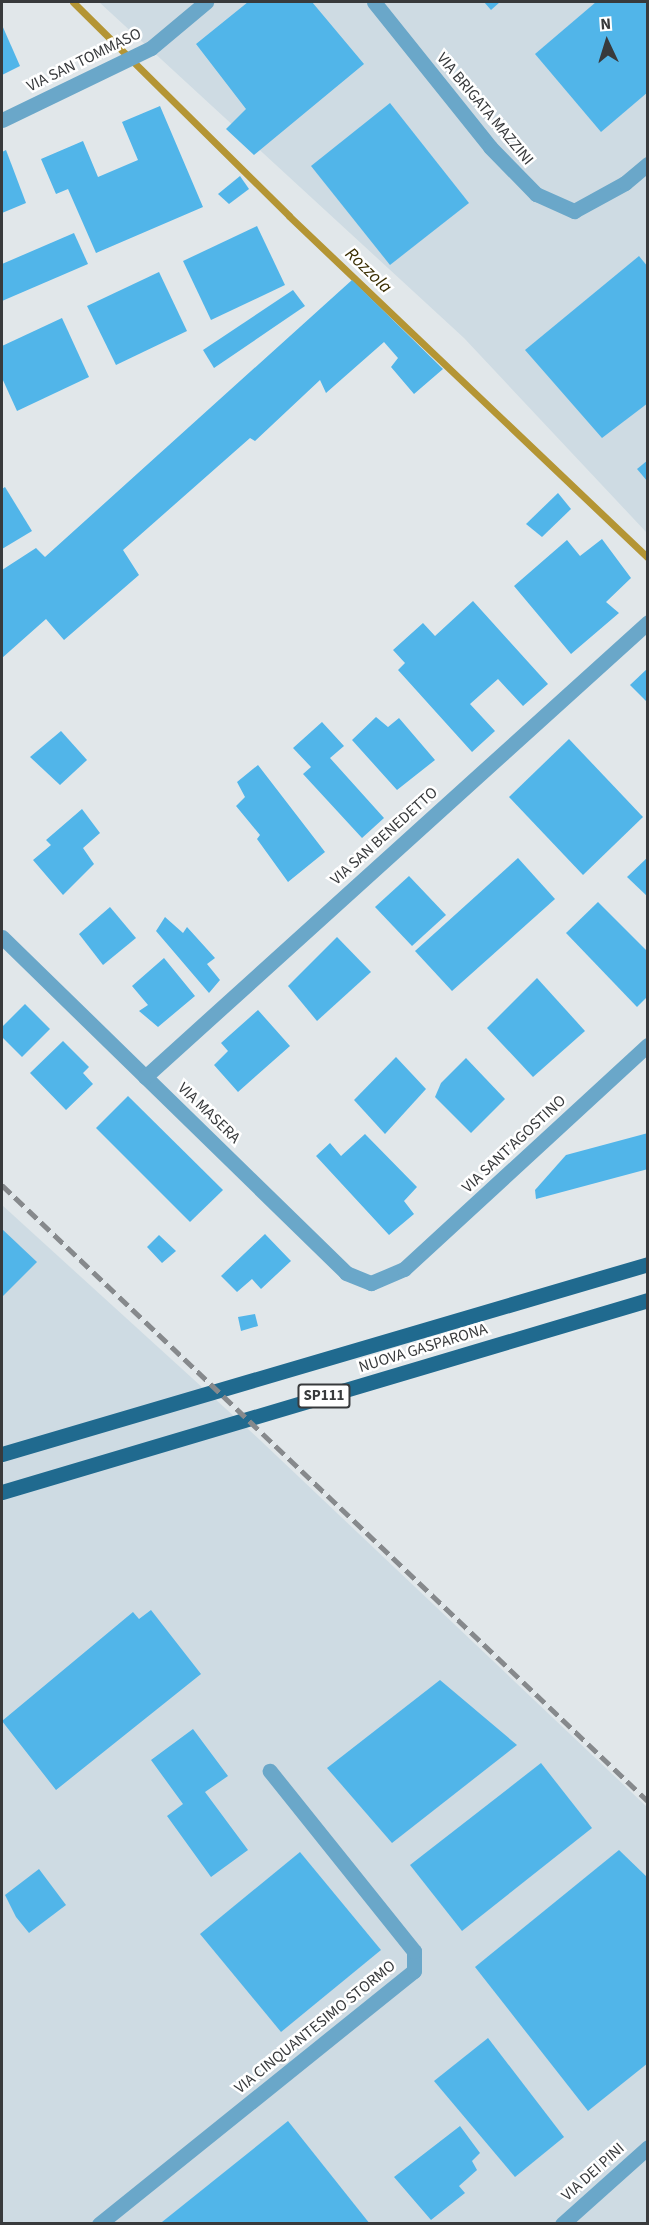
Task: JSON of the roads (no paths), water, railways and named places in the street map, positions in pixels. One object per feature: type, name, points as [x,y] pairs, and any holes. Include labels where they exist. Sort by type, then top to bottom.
[{"type":"main road","name":"NUOVA GASPARONA","points":[[2,1454],[648,1264]]},
{"type":"main road","name":"NUOVA GASPARONA","points":[[2,1492],[648,1300]]},
{"type":"street","name":"VIA SAN TOMMASO","points":[[2,120],[151,48],[206,2]]},
{"type":"street","name":"VIA BRIGATA MAZZINI","points":[[374,2],[490,147],[536,194],[574,211],[624,183],[648,164]]},
{"type":"street","name":"VIA SAN BENEDETTO","points":[[145,1077],[648,622]]},
{"type":"street","name":"VIA MASERA","points":[[2,937],[346,1273],[371,1283],[404,1269]]},
{"type":"street","name":"VIA SANT'AGOSTINO","points":[[404,1269],[648,1045]]},
{"type":"street","name":"VIA CINQUANTESIMO STORMO","points":[[99,2223],[414,1971],[414,1951],[270,1771]]},
{"type":"street","name":"VIA DEI PINI","points":[[562,2223],[648,2146]]},
{"type":"waterway","name":"Rozzola","points":[[73,2],[289,216],[648,558]]},
{"type":"railway","points":[[2,1185],[648,1801]]}]
